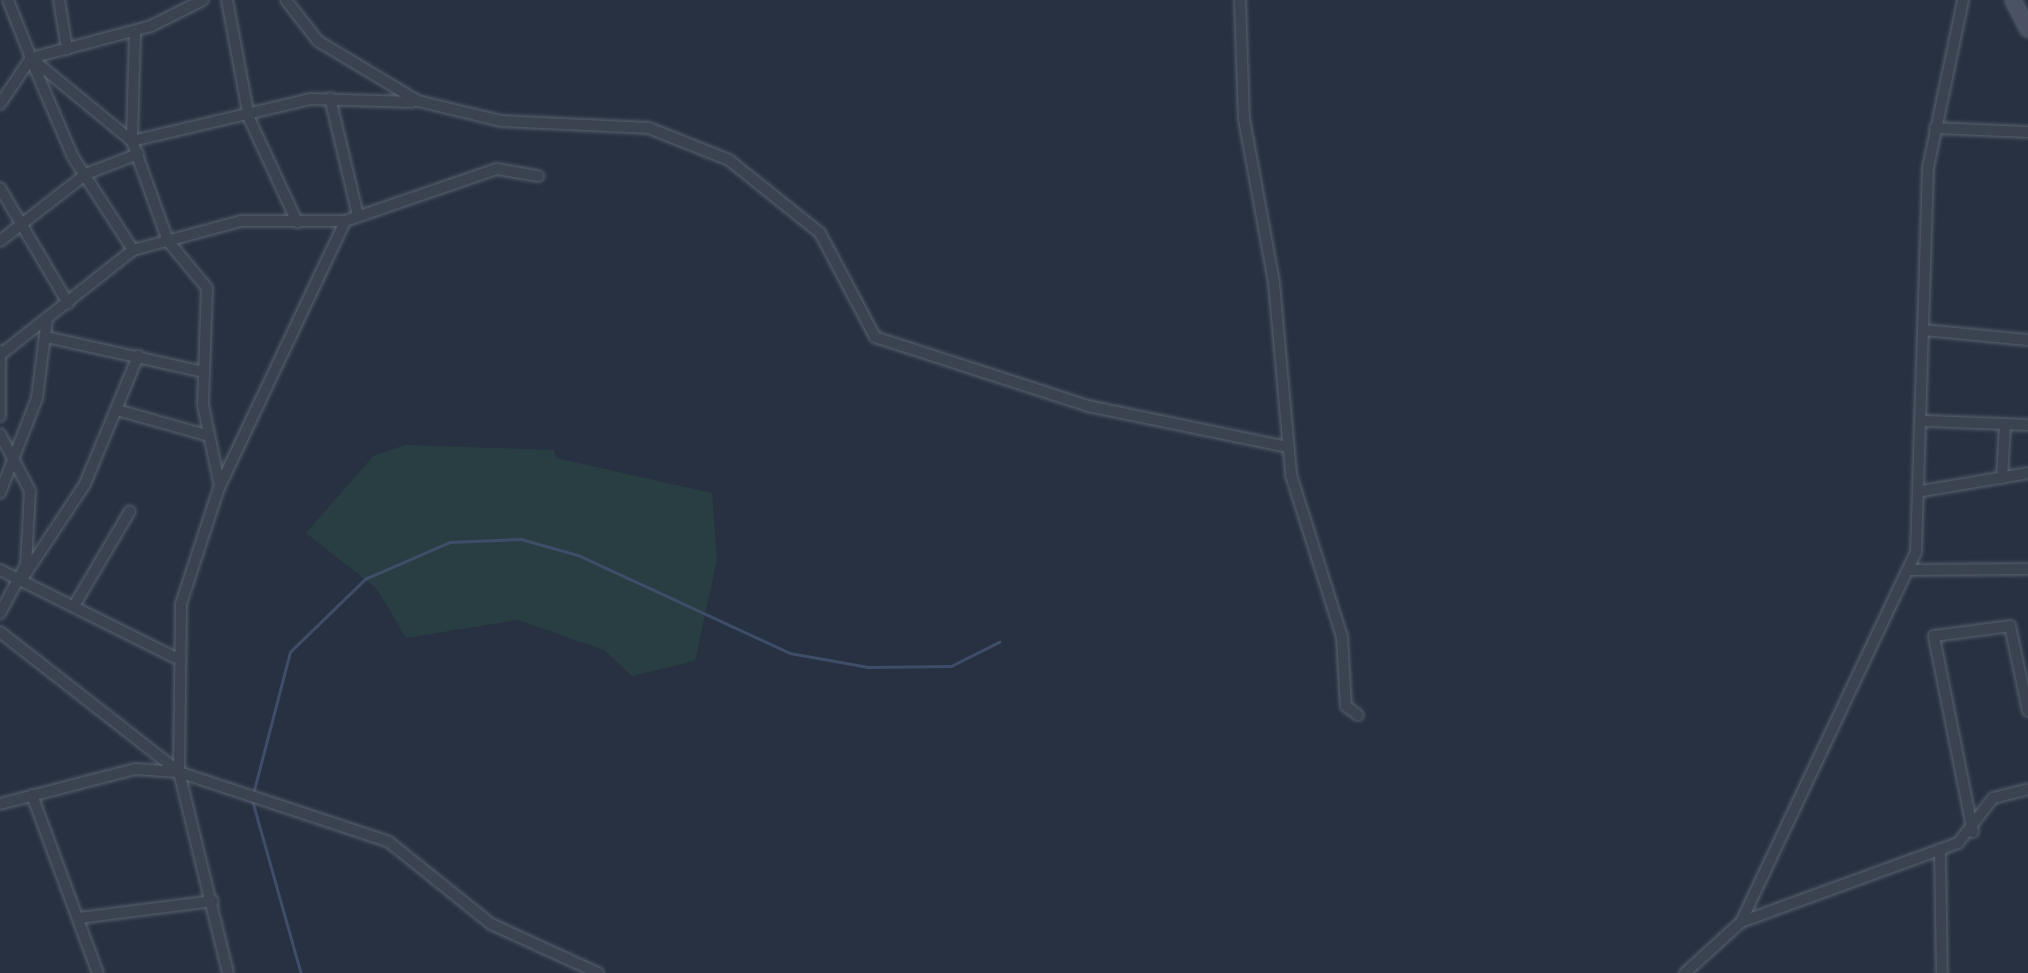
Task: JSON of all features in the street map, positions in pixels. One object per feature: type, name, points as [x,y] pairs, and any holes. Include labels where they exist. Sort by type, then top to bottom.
[{"type":"main road","points":[[2013,0],[2028,29]]},
{"type":"street","points":[[8,0],[30,58],[86,174],[133,250]]},
{"type":"street","points":[[59,0],[66,49]]},
{"type":"street","points":[[0,104],[30,58],[135,30],[203,0]]},
{"type":"street","points":[[227,0],[249,118],[296,222]]},
{"type":"street","points":[[286,0],[318,41],[418,102]]},
{"type":"street","points":[[1240,0],[1244,118],[1274,284],[1288,447],[1342,637],[1346,706],[1358,715]]},
{"type":"street","points":[[1685,973],[1706,968],[1741,922],[1909,570],[1922,491],[1927,420],[1924,330],[1935,128],[1963,0]]},
{"type":"street","points":[[132,141],[135,30]]},
{"type":"street","points":[[30,58],[132,141],[168,241],[207,288],[206,435],[222,459],[174,657],[179,772],[228,973]]},
{"type":"street","points":[[132,141],[330,98],[418,102],[501,120],[648,128],[692,139],[759,178],[820,233],[875,337],[1088,406],[1288,447]]},
{"type":"street","points":[[330,98],[357,211]]},
{"type":"street","points":[[1935,128],[2028,132]]},
{"type":"street","points":[[0,241],[86,174],[138,154]]},
{"type":"street","points":[[218,488],[345,221],[357,211],[498,170],[538,176]]},
{"type":"street","points":[[0,188],[68,303]]},
{"type":"street","points":[[0,416],[1,354],[133,250],[241,222],[345,221]]},
{"type":"street","points":[[30,491],[2,487],[18,460],[47,320]]},
{"type":"street","points":[[1924,330],[2028,340]]},
{"type":"street","points":[[46,337],[204,372]]},
{"type":"street","points":[[0,613],[85,484],[138,356]]},
{"type":"street","points":[[116,410],[206,435]]},
{"type":"street","points":[[1927,420],[2028,425]]},
{"type":"street","points":[[2002,478],[2004,426]]},
{"type":"street","points":[[0,434],[18,460],[30,491],[22,579]]},
{"type":"street","points":[[1922,491],[2028,474]]},
{"type":"street","points":[[74,606],[130,511]]},
{"type":"street","points":[[1909,570],[2028,569]]},
{"type":"street","points":[[0,570],[174,657]]},
{"type":"street","points":[[1973,834],[1934,636],[2010,626],[2026,686],[2028,711]]},
{"type":"street","points":[[0,632],[179,772]]},
{"type":"street","points":[[0,804],[135,769],[179,772],[389,842],[491,924],[569,952],[598,973]]},
{"type":"street","points":[[1741,922],[1940,851],[1973,834],[1992,798],[2028,789]]},
{"type":"street","points":[[32,795],[98,973]]},
{"type":"street","points":[[1940,851],[1942,973]]},
{"type":"street","points":[[80,918],[213,901]]},
{"type":"green space","points":[[405,445],[554,450],[556,458],[712,493],[717,559],[695,661],[632,676],[604,650],[518,620],[406,638],[377,589],[306,533],[373,456]]},
{"type":"waterway","points":[[253,794],[290,652],[365,579],[450,542],[521,539],[578,555],[790,653],[868,667],[951,666],[999,642]]},
{"type":"waterway","points":[[253,802],[301,973]]}]
